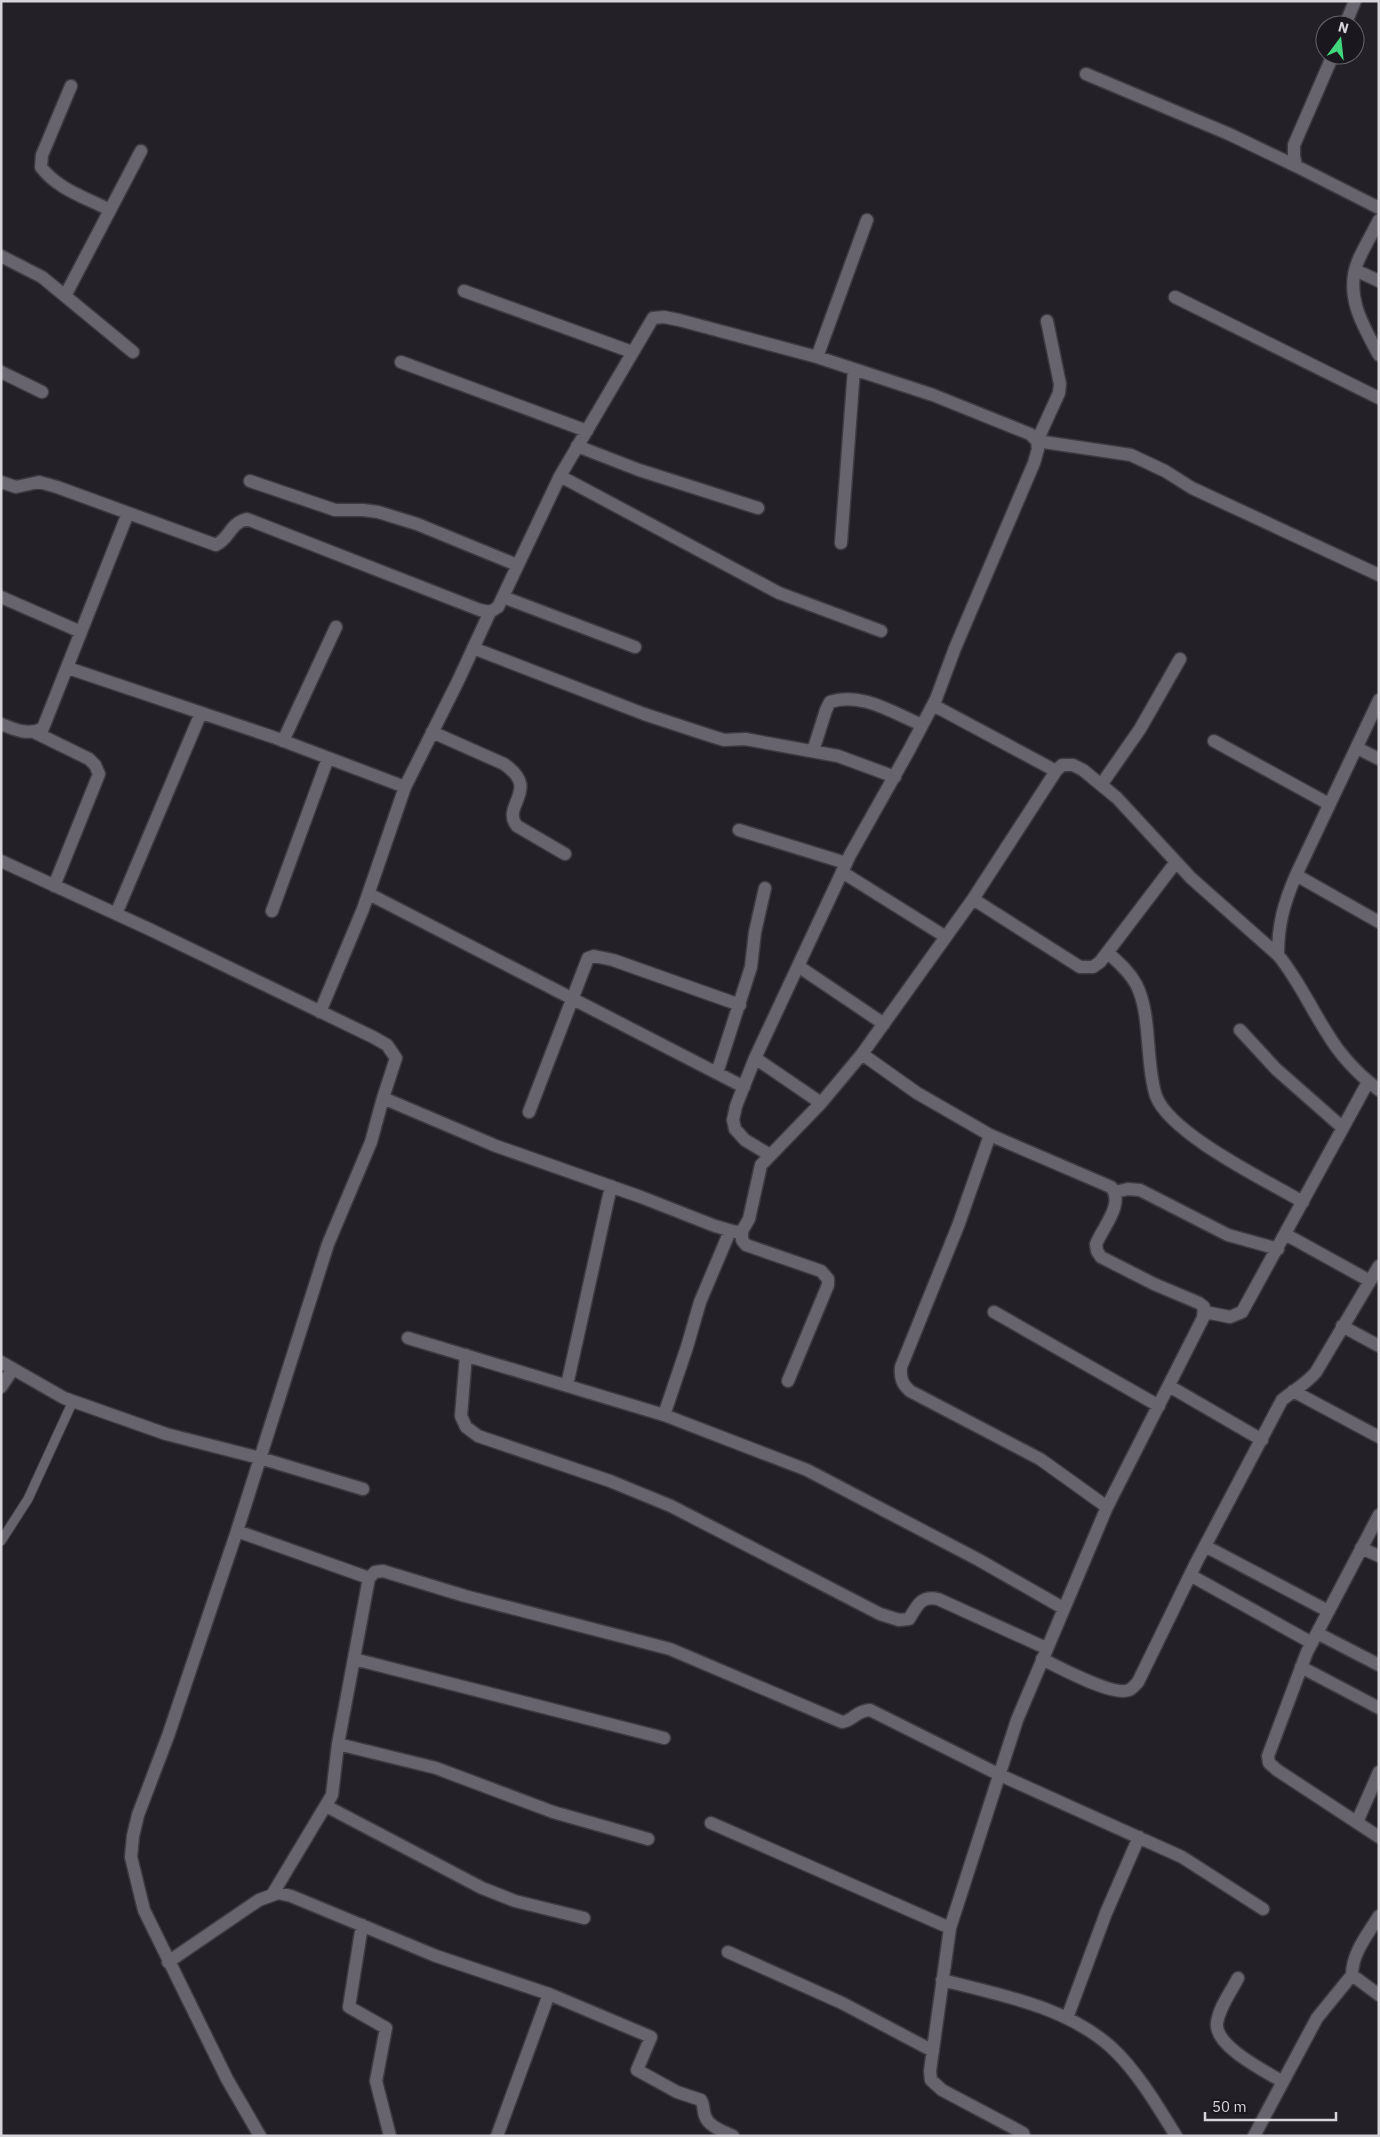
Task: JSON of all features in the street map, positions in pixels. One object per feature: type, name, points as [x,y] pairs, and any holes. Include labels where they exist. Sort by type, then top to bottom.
[{"type":"street","points":[[1349,15],[1355,1]]},
{"type":"street","points":[[1296,166],[1294,145],[1329,65]]},
{"type":"street","points":[[1086,74],[1229,134],[1379,208]]},
{"type":"street","points":[[71,86],[42,156],[41,167],[48,177],[60,185],[110,210]]},
{"type":"street","points":[[65,296],[141,151]]},
{"type":"street","points":[[817,357],[867,220]]},
{"type":"street","points":[[1379,220],[1374,242],[1355,270],[1352,280],[1354,300],[1360,319],[1379,355]]},
{"type":"street","points":[[1,256],[42,277],[132,352]]},
{"type":"street","points":[[1355,270],[1379,281]]},
{"type":"street","points":[[464,291],[632,352]]},
{"type":"street","points":[[1175,297],[1379,398]]},
{"type":"street","points":[[320,1012],[369,894],[405,787],[490,612],[498,607],[503,597],[560,476],[652,318],[664,317],[817,357],[948,399],[1019,428],[1037,441],[1131,455],[1144,460],[1192,488],[1379,574]]},
{"type":"street","points":[[770,1155],[745,1140],[735,1129],[733,1120],[736,1106],[756,1058],[844,867],[933,705],[955,648],[1034,463],[1038,449],[1037,441],[1059,393],[1060,384],[1047,321]]},
{"type":"street","points":[[401,362],[587,431]]},
{"type":"street","points":[[842,544],[854,369]]},
{"type":"street","points":[[1,372],[42,392]]},
{"type":"street","points":[[577,446],[639,470],[758,508]]},
{"type":"street","points":[[560,476],[780,592],[881,631]]},
{"type":"street","points":[[250,481],[335,510],[378,512],[417,524],[517,565]]},
{"type":"street","points":[[1,482],[16,487],[39,482],[128,512],[216,545],[224,540],[232,526],[238,521],[247,518],[480,610],[490,612]]},
{"type":"street","points":[[36,733],[43,728],[49,717],[128,512]]},
{"type":"street","points":[[1,597],[81,632]]},
{"type":"street","points":[[503,597],[635,647]]},
{"type":"street","points":[[283,741],[336,627]]},
{"type":"street","points":[[473,648],[644,714],[708,736],[724,740],[745,739],[814,751],[850,759],[894,777]]},
{"type":"street","points":[[1101,785],[1140,729],[1180,659]]},
{"type":"street","points":[[68,668],[283,741],[405,787]]},
{"type":"street","points":[[814,751],[826,710],[830,702],[838,699],[867,702],[922,726]]},
{"type":"street","points":[[1278,955],[1278,930],[1282,912],[1296,875],[1379,700]]},
{"type":"street","points":[[933,705],[1056,771]]},
{"type":"street","points":[[116,914],[201,713]]},
{"type":"street","points":[[1,724],[28,733],[36,733],[89,759],[95,765],[99,774],[54,886]]},
{"type":"street","points":[[432,732],[504,764],[514,771],[521,783],[512,821],[517,826],[565,854]]},
{"type":"street","points":[[1214,741],[1329,804]]},
{"type":"street","points":[[1357,748],[1379,759]]},
{"type":"street","points":[[272,911],[328,758]]},
{"type":"street","points":[[664,1415],[687,1348],[700,1302],[736,1230],[749,1219],[762,1165],[821,1103],[862,1054],[973,898],[1056,771],[1062,765],[1073,765],[1083,770],[1117,798],[1190,878],[1278,955],[1289,969],[1327,1034],[1368,1082],[1379,1090]]},
{"type":"street","points":[[739,830],[844,867],[946,937]]},
{"type":"street","points":[[1,861],[380,1041],[387,1046],[396,1058],[383,1098],[372,1142],[328,1244],[238,1531],[171,1727],[138,1814],[133,1836],[132,1857],[141,1901],[168,1962],[227,2079],[260,2136]]},
{"type":"street","points":[[973,898],[1080,966],[1093,967],[1108,952],[1176,862]]},
{"type":"street","points":[[1296,875],[1379,922]]},
{"type":"street","points":[[717,1073],[751,967],[755,932],[765,888]]},
{"type":"street","points":[[369,894],[744,1087]]},
{"type":"street","points":[[1108,952],[1124,967],[1136,984],[1142,1004],[1156,1097],[1172,1120],[1194,1139],[1303,1202]]},
{"type":"street","points":[[529,1112],[588,958],[594,956],[613,960],[740,1005]]},
{"type":"street","points":[[798,966],[884,1024]]},
{"type":"street","points":[[1240,1030],[1276,1069],[1343,1128]]},
{"type":"street","points":[[862,1054],[917,1092],[990,1135],[1102,1182],[1115,1192]]},
{"type":"street","points":[[756,1058],[821,1103]]},
{"type":"street","points":[[1205,1312],[1230,1317],[1242,1312],[1368,1082]]},
{"type":"street","points":[[383,1098],[496,1146],[736,1230],[746,1245],[826,1274],[828,1285],[788,1381]]},
{"type":"street","points":[[990,1135],[958,1226],[901,1367],[900,1376],[903,1385],[910,1391],[1040,1459],[1107,1507]]},
{"type":"street","points":[[567,1385],[611,1186]]},
{"type":"street","points":[[1115,1192],[1128,1189],[1140,1190],[1228,1235],[1278,1249]]},
{"type":"street","points":[[1024,2136],[1023,2133],[942,2090],[931,2080],[933,2051],[950,1928],[1017,1720],[1063,1608],[1107,1507],[1205,1312],[1204,1307],[1199,1303],[1154,1284],[1101,1257],[1096,1244],[1115,1206],[1115,1192]]},
{"type":"street","points":[[1286,1234],[1370,1281]]},
{"type":"street","points":[[466,1355],[461,1416],[466,1427],[478,1436],[610,1481],[670,1506],[726,1533],[880,1614],[899,1620],[909,1619],[920,1602],[929,1597],[938,1599],[1044,1654],[1103,1688],[1120,1691],[1129,1690],[1138,1682],[1190,1575],[1282,1400],[1293,1390],[1308,1382],[1316,1372],[1379,1266]]},
{"type":"street","points":[[994,1312],[1159,1406]]},
{"type":"street","points":[[1342,1326],[1379,1346]]},
{"type":"street","points":[[408,1338],[664,1415],[807,1470],[979,1560],[1063,1608]]},
{"type":"street","points":[[1,1362],[64,1398],[166,1434],[260,1458],[363,1489]]},
{"type":"street","points":[[1,1387],[13,1369]]},
{"type":"street","points":[[1169,1386],[1262,1440]]},
{"type":"street","points":[[1293,1390],[1379,1437]]},
{"type":"street","points":[[1379,1515],[1314,1638],[1301,1667],[1268,1756],[1269,1764],[1379,1837]]},
{"type":"street","points":[[238,1531],[369,1578]]},
{"type":"street","points":[[1205,1546],[1328,1611]]},
{"type":"street","points":[[1361,1548],[1379,1556]]},
{"type":"street","points":[[272,1896],[332,1795],[335,1783],[338,1744],[369,1578],[375,1572],[383,1571],[465,1596],[670,1649],[842,1722],[848,1722],[857,1713],[870,1710],[1000,1775],[1182,1857],[1263,1909]]},
{"type":"street","points":[[1190,1575],[1314,1638],[1379,1665]]},
{"type":"street","points":[[354,1659],[664,1738]]},
{"type":"street","points":[[1301,1667],[1379,1708]]},
{"type":"street","points":[[338,1744],[436,1768],[552,1812],[648,1839]]},
{"type":"street","points":[[1357,1822],[1379,1772]]},
{"type":"street","points":[[326,1806],[482,1888],[515,1901],[584,1918]]},
{"type":"street","points":[[711,1823],[950,1928]]},
{"type":"street","points":[[1066,2018],[1106,1913],[1140,1837]]},
{"type":"street","points":[[168,1962],[259,1900],[278,1893],[291,1896],[453,1962],[549,1994],[651,2038],[637,2070],[676,2092],[701,2100],[706,2117],[714,2127],[733,2136]]},
{"type":"street","points":[[1254,2136],[1317,2018],[1352,1975],[1355,1955],[1379,1916]]},
{"type":"street","points":[[362,1925],[350,2007],[386,2028],[376,2080],[390,2136]]},
{"type":"street","points":[[728,1952],[842,2003],[933,2051]]},
{"type":"street","points":[[1352,1975],[1379,1995]]},
{"type":"street","points":[[1238,1978],[1219,2014],[1216,2025],[1220,2039],[1228,2047],[1283,2082]]},
{"type":"street","points":[[942,1980],[997,1995],[1066,2018],[1098,2037],[1112,2048],[1133,2071],[1176,2136]]},
{"type":"street","points":[[496,2136],[549,1994]]},
{"type":"lane","points":[[1,1541],[28,1499],[74,1401]]}]
